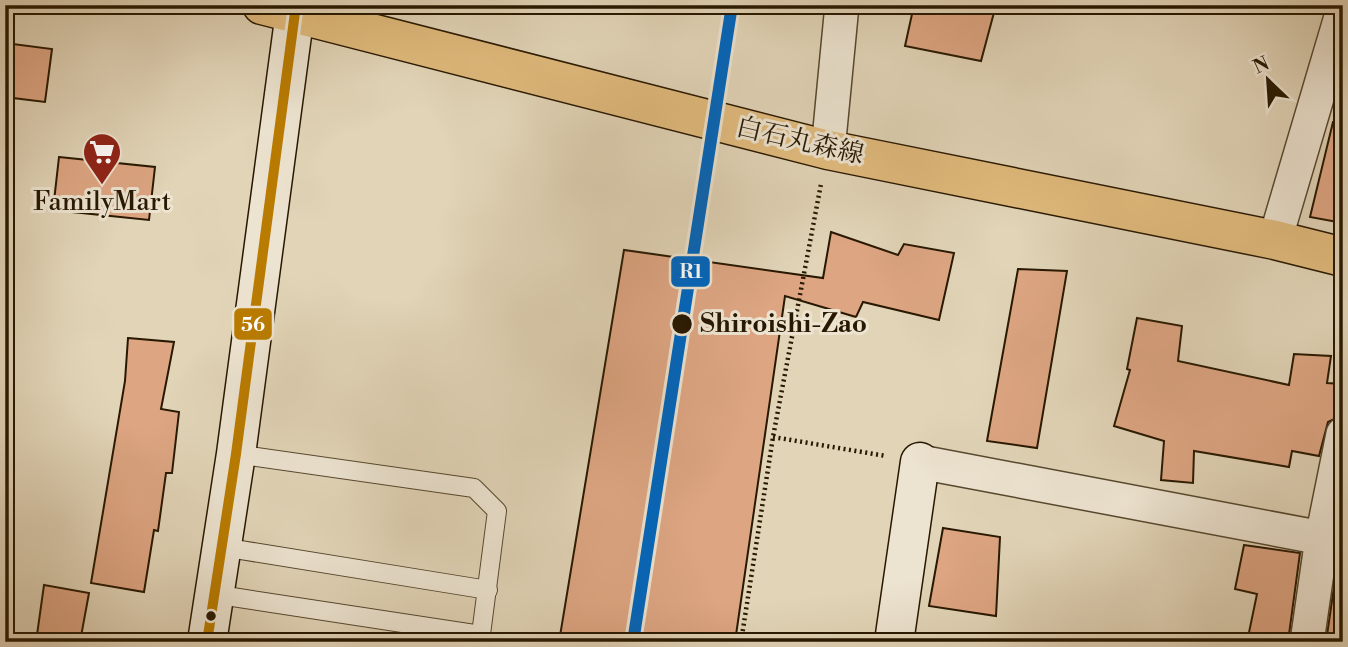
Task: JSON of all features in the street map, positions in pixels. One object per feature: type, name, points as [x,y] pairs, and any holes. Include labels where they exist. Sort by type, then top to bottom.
[{"type":"main road","name":"白石丸森線","points":[[284,8],[828,150],[1275,240],[1343,257]]},
{"type":"street","points":[[828,150],[842,5]]},
{"type":"street","points":[[214,641],[214,594],[236,454],[284,8]]},
{"type":"street","points":[[1275,240],[1343,10]]},
{"type":"street","points":[[1307,642],[1322,538],[1343,434]]},
{"type":"street","points":[[894,642],[920,462],[1322,538]]},
{"type":"lane","points":[[214,594],[480,638],[488,590],[497,511],[474,488],[236,454]]},
{"type":"lane","points":[[222,547],[488,590]]},
{"type":"path","points":[[741,642],[773,437],[828,150]]},
{"type":"path","points":[[773,437],[920,462]]},
{"type":"building","points":[[914,5],[996,5],[981,61],[905,46]]},
{"type":"building","points":[[5,43],[52,49],[45,102],[5,97]]},
{"type":"building","points":[[1333,122],[1343,123],[1343,223],[1310,217]]},
{"type":"building","points":[[59,157],[155,167],[149,220],[53,210]]},
{"type":"building","points":[[831,232],[898,255],[904,244],[954,253],[939,320],[863,302],[856,317],[785,296],[735,642],[559,642],[624,250],[823,278]]},
{"type":"building","points":[[1018,269],[1067,271],[1037,448],[987,441]]},
{"type":"building","points":[[1137,318],[1182,326],[1178,361],[1289,385],[1294,354],[1331,356],[1327,383],[1343,384],[1343,415],[1328,422],[1319,456],[1292,451],[1289,467],[1194,451],[1193,483],[1161,480],[1164,441],[1114,426],[1130,370],[1127,369]]},
{"type":"building","points":[[128,338],[174,342],[161,409],[179,412],[172,473],[166,473],[158,531],[154,530],[144,592],[91,583],[125,381]]},
{"type":"building","points":[[943,528],[1000,537],[996,616],[929,606]]},
{"type":"building","points":[[1244,545],[1300,553],[1288,642],[1247,642],[1257,594],[1235,589]]},
{"type":"building","points":[[1338,559],[1343,559],[1343,642],[1326,642]]},
{"type":"building","points":[[44,585],[89,593],[80,642],[36,642]]},
{"type":"transit line","name":"56","points":[[207,642],[236,454],[296,5]]},
{"type":"transit line","name":"R1","points":[[633,642],[732,5]]},
{"type":"place","name":"FamilyMart","points":[[102,186]]},
{"type":"place","name":"Shiroishi-Zao","points":[[682,324]]}]
